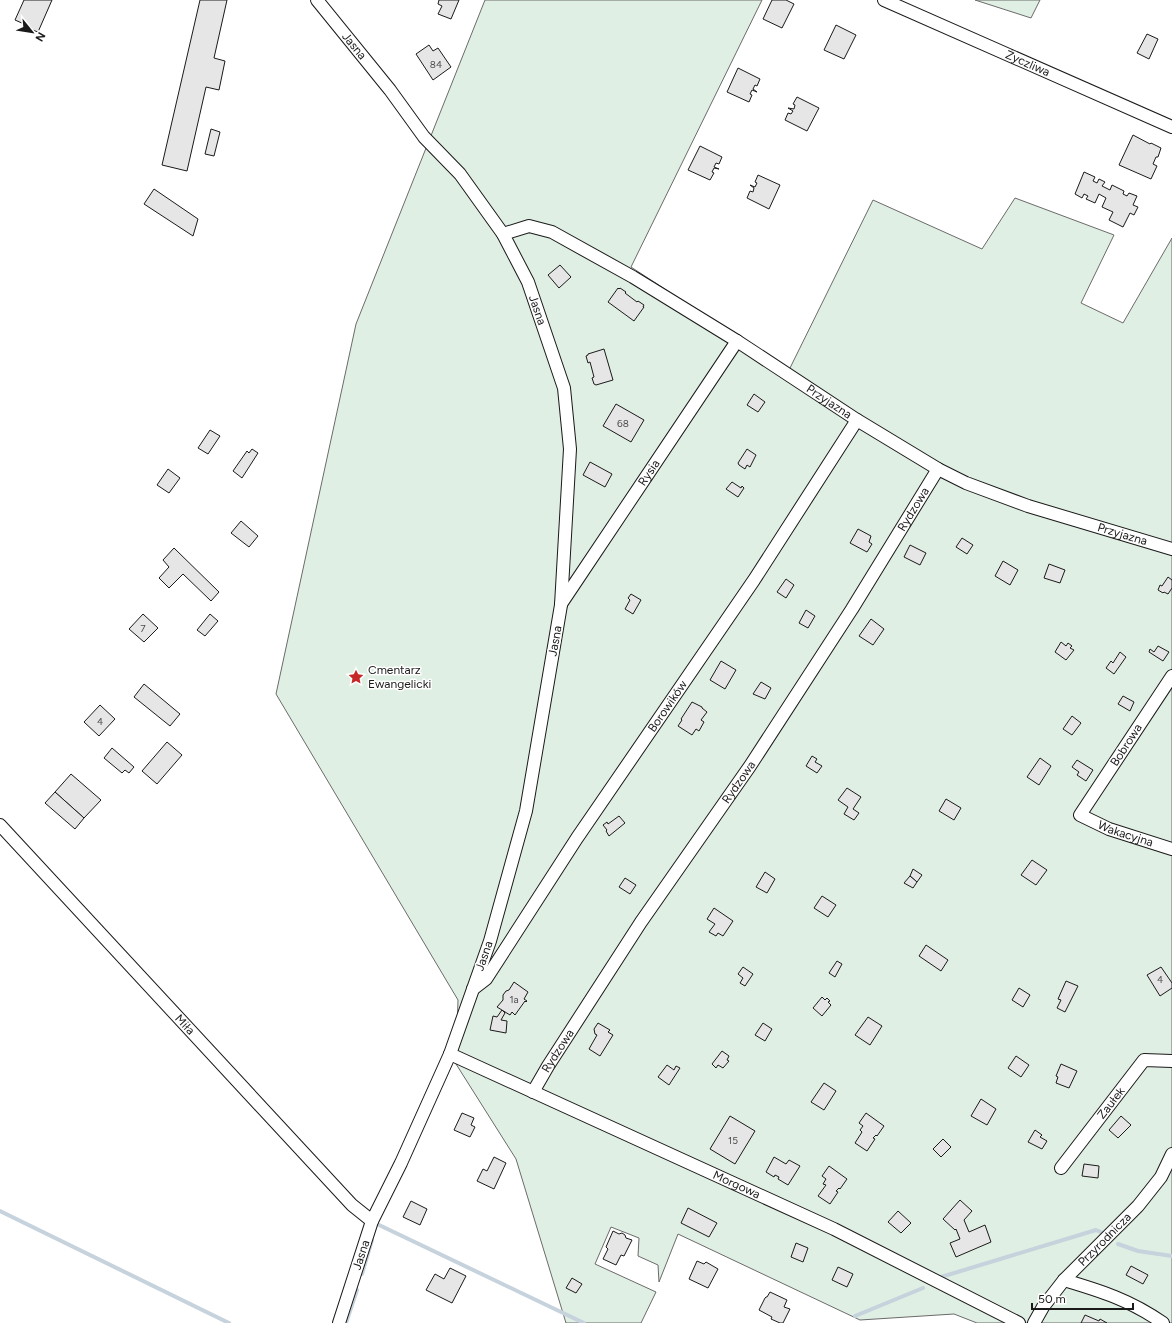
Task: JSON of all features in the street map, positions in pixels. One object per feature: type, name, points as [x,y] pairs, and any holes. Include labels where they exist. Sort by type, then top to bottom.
[{"type":"street","name":"Jasna","points":[[317,0],[390,90],[424,137],[460,174],[504,234],[528,282],[564,388],[570,449],[561,605],[526,811],[490,941],[450,1054],[401,1163],[372,1222],[339,1323]]},
{"type":"street","name":"Życzliwa","points":[[884,0],[1172,127]]},
{"type":"street","name":"Przyjazna","points":[[504,234],[529,226],[552,232],[632,277],[737,341],[857,420],[938,469],[966,482],[1028,506],[1172,549]]},
{"type":"street","name":"Rysia","points":[[561,605],[737,341]]},
{"type":"street","name":"Borowików","points":[[473,989],[486,979],[577,838],[754,580],[857,420]]},
{"type":"street","name":"Rydzowa","points":[[533,1092],[548,1066],[641,922],[750,766],[839,629],[938,469]]},
{"type":"street","name":"Bobrowa","points":[[1080,814],[1172,676]]},
{"type":"street","name":"Wakacyjna","points":[[1080,814],[1109,829],[1172,849]]},
{"type":"street","name":"Miła","points":[[0,825],[352,1205],[372,1222]]},
{"type":"street","name":"Morgowa","points":[[450,1054],[834,1229],[1019,1323]]},
{"type":"street","name":"Zaułek","points":[[1061,1168],[1144,1060],[1172,1061]]},
{"type":"street","name":"Przyrodnicza","points":[[1034,1323],[1043,1307],[1064,1280],[1138,1206],[1161,1176],[1172,1154]]},
{"type":"street","points":[[1064,1280],[1104,1292],[1126,1301],[1163,1323]]},
{"type":"green space","points":[[485,0],[762,0],[631,267],[789,370],[873,200],[982,249],[1015,198],[1114,235],[1081,303],[1123,323],[1172,238],[1172,1323],[977,1323],[954,1314],[860,1320],[678,1234],[659,1282],[658,1265],[638,1256],[639,1238],[611,1227],[595,1264],[656,1292],[641,1323],[566,1323],[516,1159],[456,1064],[458,1000],[276,694],[356,324]]},
{"type":"green space","points":[[975,0],[1040,0],[1031,18]]},
{"type":"building","points":[[24,0],[52,0],[38,32],[15,20]]},
{"type":"building","points":[[200,0],[227,0],[214,58],[225,61],[219,90],[206,87],[187,171],[162,165]]},
{"type":"building","points":[[439,0],[459,0],[451,19],[438,14],[442,6],[438,4]]},
{"type":"building","points":[[772,0],[786,0],[794,4],[782,28],[763,19]]},
{"type":"building","points":[[836,25],[856,35],[844,59],[824,50]]},
{"type":"building","points":[[1147,34],[1158,39],[1149,59],[1137,53]]},
{"type":"building","points":[[429,45],[433,51],[438,48],[451,67],[433,80],[416,54]]},
{"type":"building","points":[[738,68],[760,79],[757,86],[755,85],[753,89],[757,92],[752,90],[750,94],[752,95],[749,102],[727,92]]},
{"type":"building","points":[[797,97],[819,108],[807,131],[785,120],[788,113],[791,114],[793,111],[788,108],[794,109],[795,105],[793,104]]},
{"type":"building","points":[[211,129],[220,132],[214,156],[205,154]]},
{"type":"building","points":[[1133,135],[1161,148],[1158,157],[1156,157],[1153,164],[1157,166],[1151,179],[1119,165]]},
{"type":"building","points":[[700,146],[722,157],[719,164],[716,163],[714,167],[719,169],[714,168],[712,172],[714,173],[710,180],[688,170]]},
{"type":"building","points":[[1084,172],[1095,177],[1093,181],[1097,183],[1099,179],[1105,182],[1102,186],[1110,190],[1112,185],[1124,191],[1123,194],[1127,196],[1129,193],[1137,196],[1133,205],[1138,207],[1134,215],[1130,213],[1123,227],[1109,220],[1113,212],[1102,207],[1106,198],[1099,194],[1095,203],[1086,199],[1088,196],[1084,194],[1082,198],[1075,194]]},
{"type":"building","points":[[758,175],[780,185],[769,209],[747,198],[750,191],[753,192],[754,188],[750,185],[755,187],[757,183],[755,182]]},
{"type":"building","points":[[154,189],[198,219],[193,236],[144,204]]},
{"type":"building","points":[[560,265],[571,277],[559,288],[548,275]]},
{"type":"building","points":[[618,288],[626,292],[625,293],[637,302],[638,301],[644,305],[634,321],[608,302]]},
{"type":"building","points":[[604,349],[613,380],[596,385],[594,384],[592,378],[594,377],[590,362],[588,363],[586,356]]},
{"type":"building","points":[[754,394],[765,402],[758,412],[747,405]]},
{"type":"building","points":[[616,404],[644,420],[631,442],[603,426]]},
{"type":"building","points":[[210,430],[220,436],[208,454],[198,448]]},
{"type":"building","points":[[252,449],[258,453],[242,478],[233,471],[247,451],[249,453]]},
{"type":"building","points":[[747,449],[756,455],[750,467],[747,465],[745,469],[738,463]]},
{"type":"building","points":[[590,462],[612,474],[605,487],[583,475]]},
{"type":"building","points":[[168,469],[180,478],[169,493],[157,485]]},
{"type":"building","points":[[732,482],[741,488],[742,486],[744,488],[738,497],[726,489]]},
{"type":"building","points":[[241,521],[258,536],[249,547],[231,533]]},
{"type":"building","points":[[858,529],[871,536],[869,542],[872,544],[867,552],[850,543]]},
{"type":"building","points":[[962,538],[973,545],[967,554],[956,547]]},
{"type":"building","points":[[910,545],[926,553],[920,565],[904,557]]},
{"type":"building","points":[[174,548],[219,592],[211,601],[183,574],[169,588],[159,578],[169,567],[163,560]]},
{"type":"building","points":[[1003,561],[1018,570],[1010,585],[995,576]]},
{"type":"building","points":[[1049,564],[1065,570],[1060,583],[1044,578]]},
{"type":"building","points":[[1168,577],[1172,580],[1172,588],[1168,594],[1158,590],[1160,585],[1162,586]]},
{"type":"building","points":[[786,579],[794,585],[786,598],[777,592]]},
{"type":"building","points":[[631,594],[641,600],[633,614],[625,609],[630,600],[628,598]]},
{"type":"building","points":[[806,610],[815,616],[808,628],[799,623]]},
{"type":"building","points":[[143,614],[158,628],[144,642],[129,629]]},
{"type":"building","points":[[210,614],[218,621],[205,636],[197,630]]},
{"type":"building","points":[[871,619],[884,629],[873,645],[859,636]]},
{"type":"building","points":[[1061,642],[1066,646],[1068,643],[1072,646],[1070,648],[1074,650],[1066,660],[1055,652]]},
{"type":"building","points":[[1158,646],[1169,652],[1163,661],[1149,652],[1150,649],[1154,652]]},
{"type":"building","points":[[1120,652],[1126,657],[1114,674],[1106,668],[1111,661],[1113,663]]},
{"type":"building","points":[[721,661],[736,670],[725,689],[710,680]]},
{"type":"building","points":[[761,682],[771,688],[765,699],[753,694]]},
{"type":"building","points":[[144,684],[180,714],[170,726],[134,697]]},
{"type":"building","points":[[1123,696],[1134,702],[1130,711],[1118,704]]},
{"type":"building","points":[[692,702],[702,707],[707,712],[701,720],[704,722],[699,731],[696,729],[692,735],[678,726]]},
{"type":"building","points":[[100,705],[115,719],[99,736],[84,722]]},
{"type":"building","points":[[1072,716],[1081,723],[1072,735],[1063,729]]},
{"type":"building","points":[[167,742],[182,755],[157,784],[142,771]]},
{"type":"building","points":[[112,748],[134,767],[129,773],[125,770],[122,773],[104,758]]},
{"type":"building","points":[[812,756],[817,759],[815,762],[822,766],[817,773],[806,766]]},
{"type":"building","points":[[1040,758],[1051,766],[1039,785],[1027,777]]},
{"type":"building","points":[[1077,760],[1093,770],[1086,781],[1077,775],[1079,772],[1072,767]]},
{"type":"building","points":[[71,774],[101,800],[84,818],[55,792]]},
{"type":"building","points":[[847,788],[861,797],[853,809],[859,813],[854,820],[844,814],[848,807],[838,800]]},
{"type":"building","points":[[55,792],[84,818],[75,829],[45,803]]},
{"type":"building","points":[[946,799],[961,808],[954,820],[939,811]]},
{"type":"building","points":[[619,816],[625,823],[609,836],[603,825],[607,822],[608,824]]},
{"type":"building","points":[[1032,860],[1047,870],[1036,885],[1021,875]]},
{"type":"building","points":[[913,869],[922,875],[917,882],[910,876]]},
{"type":"building","points":[[765,872],[775,879],[767,893],[756,887]]},
{"type":"building","points":[[910,876],[917,882],[913,888],[904,883]]},
{"type":"building","points":[[625,878],[636,885],[630,894],[619,887]]},
{"type":"building","points":[[822,896],[836,905],[828,917],[814,908]]},
{"type":"building","points":[[714,908],[733,921],[723,936],[718,933],[716,936],[709,932],[715,924],[707,919]]},
{"type":"building","points":[[926,945],[948,960],[941,971],[919,956]]},
{"type":"building","points":[[837,961],[842,964],[835,977],[829,973]]},
{"type":"building","points":[[743,967],[753,974],[745,986],[740,983],[743,978],[738,974]]},
{"type":"building","points":[[1161,967],[1172,983],[1172,988],[1160,996],[1147,975]]},
{"type":"building","points":[[1066,981],[1078,986],[1065,1012],[1057,1008],[1061,1000],[1058,999]]},
{"type":"building","points":[[514,982],[528,992],[524,999],[527,1001],[525,1001],[515,1015],[512,1012],[510,1015],[497,1007],[503,1000],[503,995],[509,990]]},
{"type":"building","points":[[1019,988],[1030,995],[1023,1007],[1012,1000]]},
{"type":"building","points":[[822,997],[825,1000],[827,998],[831,1005],[822,1016],[813,1008]]},
{"type":"building","points":[[502,1010],[505,1013],[501,1020],[507,1021],[506,1033],[490,1030],[493,1016],[497,1017]]},
{"type":"building","points":[[868,1017],[882,1026],[870,1045],[855,1035]]},
{"type":"building","points":[[598,1023],[610,1030],[608,1032],[613,1035],[600,1056],[589,1049],[597,1035],[595,1034],[594,1029]]},
{"type":"building","points":[[763,1023],[772,1029],[765,1041],[755,1035]]},
{"type":"building","points":[[722,1051],[729,1056],[727,1060],[729,1061],[723,1068],[718,1065],[716,1068],[712,1064]]},
{"type":"building","points":[[1016,1056],[1029,1065],[1021,1077],[1008,1068]]},
{"type":"building","points":[[1061,1064],[1077,1071],[1069,1088],[1056,1083],[1058,1077],[1056,1076]]},
{"type":"building","points":[[667,1065],[674,1070],[676,1066],[680,1068],[669,1085],[658,1077]]},
{"type":"building","points":[[824,1083],[836,1091],[824,1110],[811,1102]]},
{"type":"building","points":[[981,1099],[996,1109],[987,1125],[971,1116]]},
{"type":"building","points":[[462,1113],[474,1118],[471,1125],[475,1127],[470,1137],[454,1130]]},
{"type":"building","points":[[866,1113],[884,1126],[877,1136],[876,1135],[873,1138],[875,1139],[867,1151],[855,1143],[862,1132],[860,1130],[863,1126],[859,1123]]},
{"type":"building","points":[[730,1116],[755,1131],[735,1164],[710,1149]]},
{"type":"building","points":[[1121,1116],[1131,1125],[1118,1138],[1109,1130]]},
{"type":"building","points":[[1035,1130],[1042,1135],[1040,1137],[1047,1141],[1042,1149],[1028,1142]]},
{"type":"building","points":[[943,1139],[951,1147],[941,1157],[933,1149]]},
{"type":"building","points":[[494,1157],[506,1163],[494,1189],[477,1181],[483,1169],[487,1171]]},
{"type":"building","points":[[774,1157],[786,1164],[789,1160],[800,1166],[788,1185],[778,1179],[779,1177],[775,1175],[774,1177],[766,1172]]},
{"type":"building","points":[[1084,1164],[1099,1166],[1098,1178],[1082,1176]]},
{"type":"building","points":[[829,1166],[847,1179],[840,1189],[839,1188],[836,1191],[838,1192],[830,1204],[818,1196],[826,1185],[823,1184],[826,1179],[822,1176]]},
{"type":"building","points":[[960,1200],[972,1211],[964,1220],[969,1232],[985,1225],[991,1242],[956,1257],[950,1243],[960,1239],[956,1229],[955,1230],[943,1219]]},
{"type":"building","points":[[411,1201],[427,1209],[420,1225],[403,1217]]},
{"type":"building","points":[[688,1208],[717,1223],[709,1237],[681,1223]]},
{"type":"building","points":[[898,1211],[911,1223],[901,1233],[888,1222]]},
{"type":"building","points":[[613,1231],[619,1234],[622,1233],[626,1238],[632,1240],[624,1256],[621,1255],[616,1265],[603,1259],[608,1249],[606,1247]]},
{"type":"building","points":[[796,1243],[808,1248],[803,1262],[791,1257]]},
{"type":"building","points":[[697,1261],[704,1264],[706,1262],[718,1269],[708,1288],[689,1279]]},
{"type":"building","points":[[1131,1266],[1148,1275],[1143,1284],[1126,1275]]},
{"type":"building","points":[[838,1267],[853,1274],[847,1287],[832,1280]]},
{"type":"building","points":[[450,1268],[466,1276],[452,1303],[426,1290],[435,1274],[444,1279]]},
{"type":"building","points":[[572,1278],[582,1284],[576,1293],[566,1288]]},
{"type":"building","points":[[770,1292],[787,1300],[784,1307],[790,1309],[783,1323],[771,1319],[772,1317],[759,1310]]},
{"type":"building","points":[[1085,1315],[1099,1321],[1100,1319],[1107,1323],[1081,1323]]},
{"type":"waterway","points":[[0,1211],[229,1323]]},
{"type":"waterway","points":[[377,1224],[584,1323]]},
{"type":"waterway","points":[[941,1277],[1096,1230],[1103,1233]]},
{"type":"waterway","points":[[362,1274],[372,1240]]},
{"type":"waterway","points":[[1118,1244],[1138,1251],[1172,1256]]},
{"type":"waterway","points":[[855,1316],[923,1288]]},
{"type":"waterway","points":[[346,1323],[357,1290]]},
{"type":"place","name":"Cmentarz Ewangelicki","points":[[356,677]]}]
